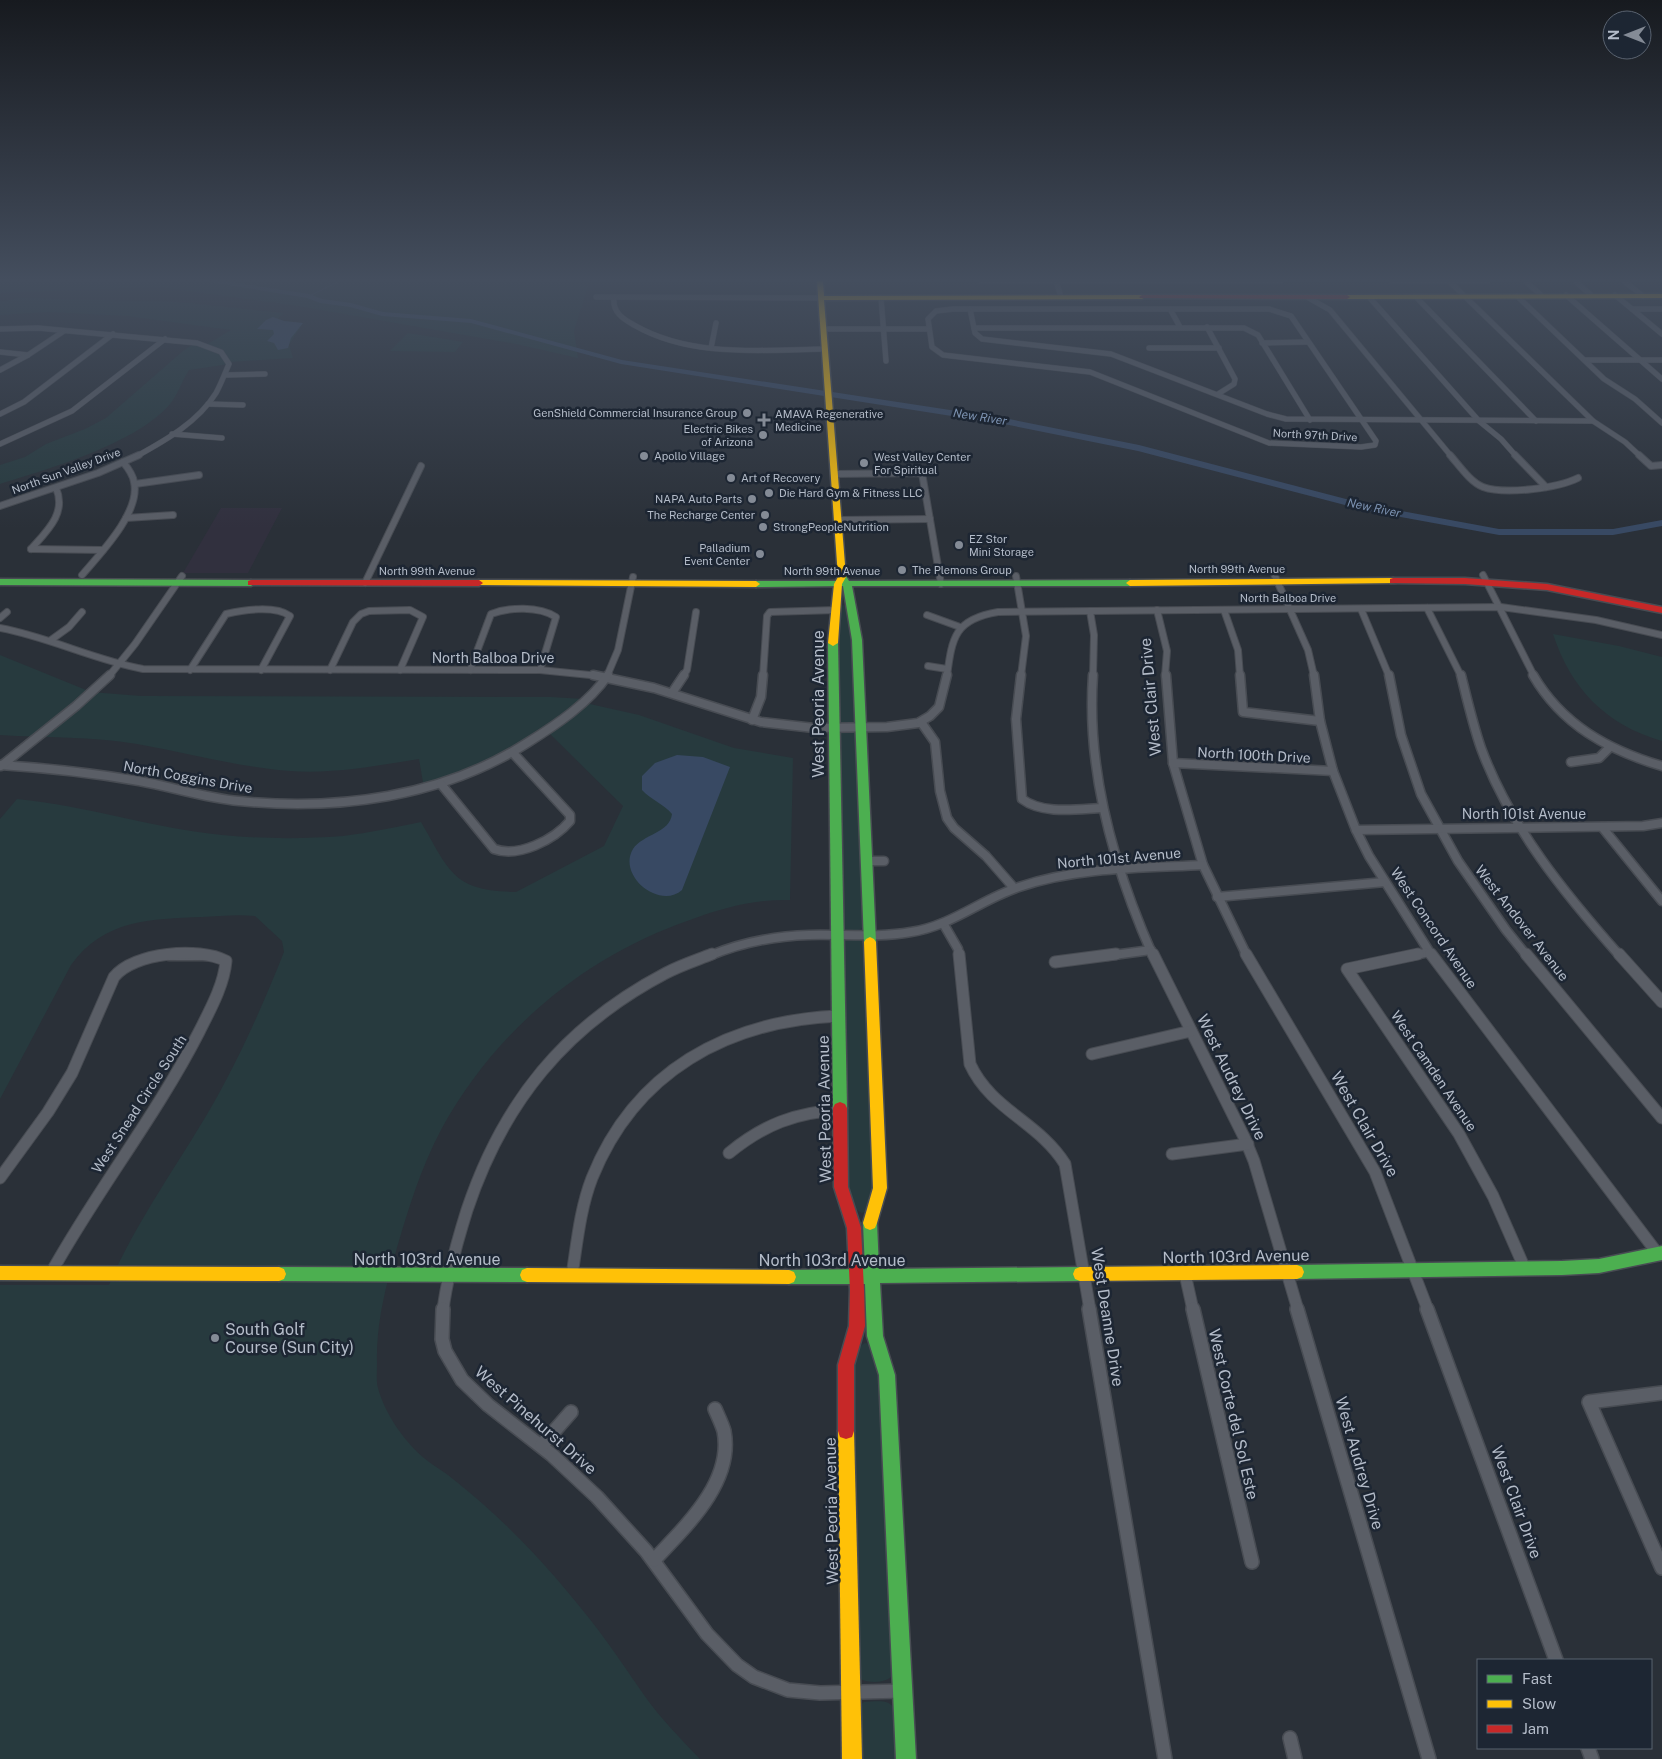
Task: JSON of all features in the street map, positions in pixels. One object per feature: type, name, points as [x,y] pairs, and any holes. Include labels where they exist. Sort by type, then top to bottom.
[{"type":"street","points":[[0,370],[13,363]]},
{"type":"street","points":[[0,414],[24,402],[75,363]]},
{"type":"street","points":[[0,444],[72,411],[134,363]]},
{"type":"street","points":[[228,363],[226,375],[265,374]]},
{"type":"street","name":"West Peoria Avenue","points":[[826,363],[843,582],[856,635],[880,1188],[869,1225],[871,1277],[874,1324],[887,1369],[888,1381],[906,1759]]},
{"type":"street","name":"North 97th Drive","points":[[1011,363],[1094,373],[1269,443],[1361,448],[1374,446],[1376,442],[1361,420]]},
{"type":"street","points":[[1136,363],[1277,418],[1310,420],[1593,421]]},
{"type":"street","points":[[1218,394],[1236,382],[1226,363]]},
{"type":"street","points":[[1275,363],[1310,420]]},
{"type":"street","points":[[1322,363],[1361,420]]},
{"type":"street","points":[[1374,363],[1464,472],[1483,487],[1546,487],[1572,483],[1578,478]]},
{"type":"street","points":[[1428,363],[1479,421],[1501,438],[1530,473],[1546,487]]},
{"type":"street","points":[[1480,363],[1536,421]]},
{"type":"street","points":[[1533,363],[1593,421],[1625,442],[1651,466],[1662,465]]},
{"type":"street","points":[[1588,363],[1606,381],[1635,399],[1661,421]]},
{"type":"street","points":[[1643,363],[1662,379]]},
{"type":"street","name":"North Sun Valley Drive","points":[[0,506],[56,488],[123,462],[172,434],[188,423],[208,404],[226,375]]},
{"type":"street","points":[[208,404],[243,405]]},
{"type":"street","points":[[172,434],[222,438]]},
{"type":"street","points":[[82,575],[126,518],[132,504],[136,484],[123,462]]},
{"type":"street","points":[[367,580],[388,539],[401,503],[421,466]]},
{"type":"street","points":[[834,474],[922,473],[940,580]]},
{"type":"street","points":[[136,484],[199,475]]},
{"type":"street","points":[[56,488],[60,495],[58,514],[48,530],[31,549],[103,550]]},
{"type":"street","points":[[126,518],[174,515]]},
{"type":"street","points":[[838,520],[930,519]]},
{"type":"street","name":"North 99th Avenue","points":[[0,575],[82,575],[129,579]]},
{"type":"street","name":"West Concord Avenue","points":[[1276,578],[1292,609],[1310,656],[1317,690],[1320,721],[1333,771],[1356,830],[1384,882],[1430,952],[1660,1254]]},
{"type":"street","points":[[1485,578],[1548,698],[1570,722],[1610,747],[1662,766]]},
{"type":"street","name":"North 99th Avenue","points":[[0,582],[129,579],[843,582],[1485,578],[1562,583],[1662,603]]},
{"type":"street","name":"North 99th Avenue","points":[[1485,578],[1582,593],[1662,610]]},
{"type":"street","points":[[1,766],[41,731],[83,699],[118,666],[180,579]]},
{"type":"street","points":[[607,677],[617,653],[632,580]]},
{"type":"street","points":[[1017,580],[1026,636],[1016,719],[1022,800],[1027,805],[1038,808],[1103,808]]},
{"type":"street","name":"West Peoria Avenue","points":[[843,582],[836,610],[832,644],[841,1187],[854,1228],[857,1326],[848,1358],[845,1380],[852,1759]]},
{"type":"street","points":[[1427,608],[1460,672],[1481,748],[1504,800],[1520,827],[1557,881],[1597,930],[1662,1002]]},
{"type":"street","name":"North Balboa Drive","points":[[960,627],[968,620],[985,614],[1023,611],[1501,608],[1596,620],[1662,635]]},
{"type":"street","name":"West Andover Avenue","points":[[1361,609],[1383,658],[1393,688],[1401,734],[1409,762],[1421,794],[1438,828],[1481,897],[1506,930],[1662,1118]]},
{"type":"street","points":[[330,670],[356,618],[364,612],[410,610],[423,617],[400,670]]},
{"type":"street","points":[[752,720],[761,697],[768,616],[770,612],[836,610]]},
{"type":"street","name":"West Clair Drive","points":[[1157,610],[1167,651],[1167,708],[1173,763],[1204,865],[1217,897],[1252,967],[1375,1172],[1413,1270],[1556,1659]]},
{"type":"street","points":[[1224,610],[1238,650],[1243,712],[1320,721]]},
{"type":"street","points":[[190,670],[226,614],[238,611],[283,611],[290,616],[261,670]]},
{"type":"street","points":[[470,670],[491,614],[498,611],[547,611],[556,617],[540,670]]},
{"type":"street","name":"West Audrey Drive","points":[[1090,611],[1096,646],[1092,698],[1094,748],[1103,808],[1120,869],[1151,950],[1224,1092],[1248,1144],[1288,1272],[1429,1759]]},
{"type":"street","points":[[0,618],[7,612]]},
{"type":"street","points":[[51,640],[69,627],[82,612]]},
{"type":"street","points":[[672,693],[687,670],[696,612]]},
{"type":"street","points":[[927,615],[960,627],[955,636],[941,702],[934,714],[921,722],[935,742],[941,798],[947,818],[954,828],[986,856],[1014,888]]},
{"type":"street","name":"North Balboa Drive","points":[[0,628],[51,640],[118,666],[143,669],[540,670],[574,672],[607,677],[672,693],[722,712],[752,720],[788,726],[899,726],[921,722]]},
{"type":"street","points":[[928,666],[947,669]]},
{"type":"street","name":"North Coggins Drive","points":[[1,766],[100,774],[222,799],[262,803],[348,801],[404,793],[441,784],[481,769],[513,753],[561,718],[607,677]]},
{"type":"street","points":[[1571,762],[1599,758],[1610,747]]},
{"type":"street","points":[[441,784],[494,849],[502,854],[515,853],[564,828],[570,821],[570,814],[513,753]]},
{"type":"street","name":"North 100th Drive","points":[[1173,763],[1333,771]]},
{"type":"street","name":"North 101st Avenue","points":[[1356,830],[1602,827],[1643,826],[1662,823]]},
{"type":"street","points":[[1602,827],[1629,863],[1662,901]]},
{"type":"street","points":[[867,861],[884,861]]},
{"type":"street","name":"North 101st Avenue","points":[[869,934],[913,932],[943,923],[1014,888],[1062,876],[1120,869],[1204,865]]},
{"type":"street","points":[[1217,897],[1384,882]]},
{"type":"street","name":"West Deanne Drive","points":[[943,923],[958,949],[970,1064],[975,1078],[992,1097],[1046,1137],[1061,1156],[1069,1178],[1165,1759]]},
{"type":"street","name":"West Pinehurst Drive","points":[[869,934],[775,938],[701,957],[636,988],[574,1035],[531,1082],[515,1104],[487,1153],[466,1212],[451,1275],[442,1328],[445,1351],[467,1386],[542,1445],[591,1490],[654,1560],[714,1641],[744,1672],[775,1687],[814,1692],[903,1691]]},
{"type":"street","points":[[1055,962],[1151,950]]},
{"type":"street","name":"West Camden Avenue","points":[[1430,952],[1347,969],[1460,1134],[1493,1196],[1525,1269]]},
{"type":"street","name":"West Snead Circle South","points":[[51,1273],[76,1226],[186,1059],[222,982],[227,966],[223,958],[214,955],[177,956]]},
{"type":"street","points":[[0,1178],[48,1112],[72,1073],[117,971],[127,962],[140,958],[177,956]]},
{"type":"street","points":[[572,1275],[583,1213],[599,1163],[627,1118],[650,1091],[684,1062],[730,1036],[783,1020],[838,1016]]},
{"type":"street","points":[[1092,1054],[1192,1031]]},
{"type":"street","points":[[729,1153],[760,1129],[788,1116],[812,1110],[840,1110]]},
{"type":"street","points":[[1172,1154],[1248,1144]]},
{"type":"street","name":"North 103rd Avenue","points":[[0,1273],[871,1277],[1185,1274],[1525,1269],[1599,1266],[1660,1254]]},
{"type":"street","name":"West Corte del Sol Este","points":[[1185,1274],[1252,1562]]},
{"type":"street","points":[[1662,1393],[1589,1402],[1662,1568]]},
{"type":"street","points":[[654,1560],[698,1511],[715,1485],[723,1459],[724,1431],[715,1409]]},
{"type":"street","points":[[542,1445],[571,1412]]},
{"type":"street","points":[[1290,1738],[1295,1759]]},
{"type":"shaded area","points":[[221,508],[282,508],[248,573],[183,573]]},
{"type":"green space","points":[[169,363],[229,363],[189,370],[173,400],[159,415],[140,429],[118,441],[68,462],[0,484],[0,465],[25,457],[46,444],[85,429],[106,418]]},
{"type":"green space","points":[[840,606],[846,606],[854,643],[856,723],[854,724],[838,723],[835,646]]},
{"type":"green space","points":[[1553,634],[1619,646],[1662,657],[1662,741],[1624,725],[1608,715],[1593,702],[1570,672]]},
{"type":"green space","name":"South Golf Course (Sun City)","points":[[0,655],[91,692],[141,696],[551,697],[584,699],[581,702],[639,715],[734,748],[793,758],[790,900],[765,901],[727,908],[651,935],[615,954],[580,976],[547,1001],[517,1029],[489,1059],[464,1092],[442,1128],[427,1159],[409,1208],[390,1271],[381,1310],[378,1337],[378,1388],[385,1408],[409,1444],[493,1513],[531,1550],[599,1631],[657,1712],[700,1759],[0,1759],[0,1285],[109,1285],[149,1208],[210,1109],[241,1052],[284,952],[282,941],[255,916],[242,915],[147,921],[114,930],[98,938],[71,965],[0,1099],[0,819],[17,799],[43,802],[196,832],[252,837],[298,838],[343,836],[421,822],[447,866],[466,883],[495,891],[516,892],[604,846],[623,806],[546,730],[529,742],[424,788],[419,759],[371,767],[306,772],[232,763],[120,741],[0,735]]},
{"type":"green space","points":[[841,731],[856,733],[864,927],[857,931],[842,929],[838,733]]},
{"type":"green space","points":[[845,939],[864,941],[875,1187],[867,1211],[862,1213],[853,1208],[848,1199],[842,941]]},
{"type":"green space","points":[[865,1343],[871,1344],[881,1364],[893,1675],[886,1680],[877,1682],[860,1679],[850,1373],[857,1348]]},
{"type":"green space","points":[[864,1702],[886,1702],[895,1710],[898,1759],[858,1759],[860,1706]]},
{"type":"water","points":[[677,755],[703,757],[730,767],[682,890],[673,895],[663,896],[643,887],[631,870],[630,859],[633,849],[637,844],[666,825],[672,814],[642,790],[642,776],[655,763]]},
{"type":"waterway","name":"New River","points":[[628,363],[1009,422],[1139,448],[1368,508],[1499,532],[1613,532],[1662,523]]},
{"type":"traffic: fast","points":[[843,578],[847,584],[857,640],[870,942]]},
{"type":"traffic: fast","points":[[0,582],[251,583]]},
{"type":"traffic: fast","points":[[756,584],[1130,583]]},
{"type":"traffic: fast","points":[[833,643],[840,1108]]},
{"type":"traffic: fast","points":[[870,1223],[875,1336],[887,1375],[906,1759]]},
{"type":"traffic: fast","points":[[1297,1272],[1562,1268],[1599,1266],[1662,1253]]},
{"type":"traffic: fast","points":[[279,1274],[527,1275]]},
{"type":"traffic: fast","points":[[789,1277],[1080,1274]]},
{"type":"traffic: slow","points":[[826,363],[842,577],[838,584],[833,643]]},
{"type":"traffic: slow","points":[[1130,583],[1393,581]]},
{"type":"traffic: slow","points":[[479,583],[756,584]]},
{"type":"traffic: slow","points":[[870,942],[880,1188],[870,1223]]},
{"type":"traffic: slow","points":[[1080,1274],[1297,1272]]},
{"type":"traffic: slow","points":[[0,1273],[279,1274]]},
{"type":"traffic: slow","points":[[527,1275],[789,1277]]},
{"type":"traffic: slow","points":[[846,1431],[852,1759]]},
{"type":"traffic: jam","points":[[1393,581],[1465,581],[1547,587],[1662,610]]},
{"type":"traffic: jam","points":[[251,583],[479,583]]},
{"type":"traffic: jam","points":[[840,1108],[841,1187],[854,1228],[857,1290],[857,1326],[846,1365],[846,1431]]},
{"type":"place","name":"GenShield Commercial Insurance Group","points":[[747,413]]},
{"type":"place","name":"AMAVA Regenerative Medicine","points":[[764,420]]},
{"type":"place","name":"Electric Bikes of Arizona","points":[[763,435]]},
{"type":"place","name":"Apollo Village","points":[[644,456]]},
{"type":"place","name":"West Valley Center For Spiritual","points":[[864,463]]},
{"type":"place","name":"Art of Recovery","points":[[731,478]]},
{"type":"place","name":"Die Hard Gym & Fitness LLC","points":[[769,493]]},
{"type":"place","name":"NAPA Auto Parts","points":[[752,499]]},
{"type":"place","name":"The Recharge Center","points":[[765,515]]},
{"type":"place","name":"StrongPeopleNutrition","points":[[763,527]]},
{"type":"place","name":"EZ Stor Mini Storage","points":[[959,545]]},
{"type":"place","name":"Palladium Event Center","points":[[760,554]]},
{"type":"place","name":"The Plemons Group","points":[[902,570]]},
{"type":"place","name":"South Golf Course (Sun City)","points":[[215,1338]]}]
